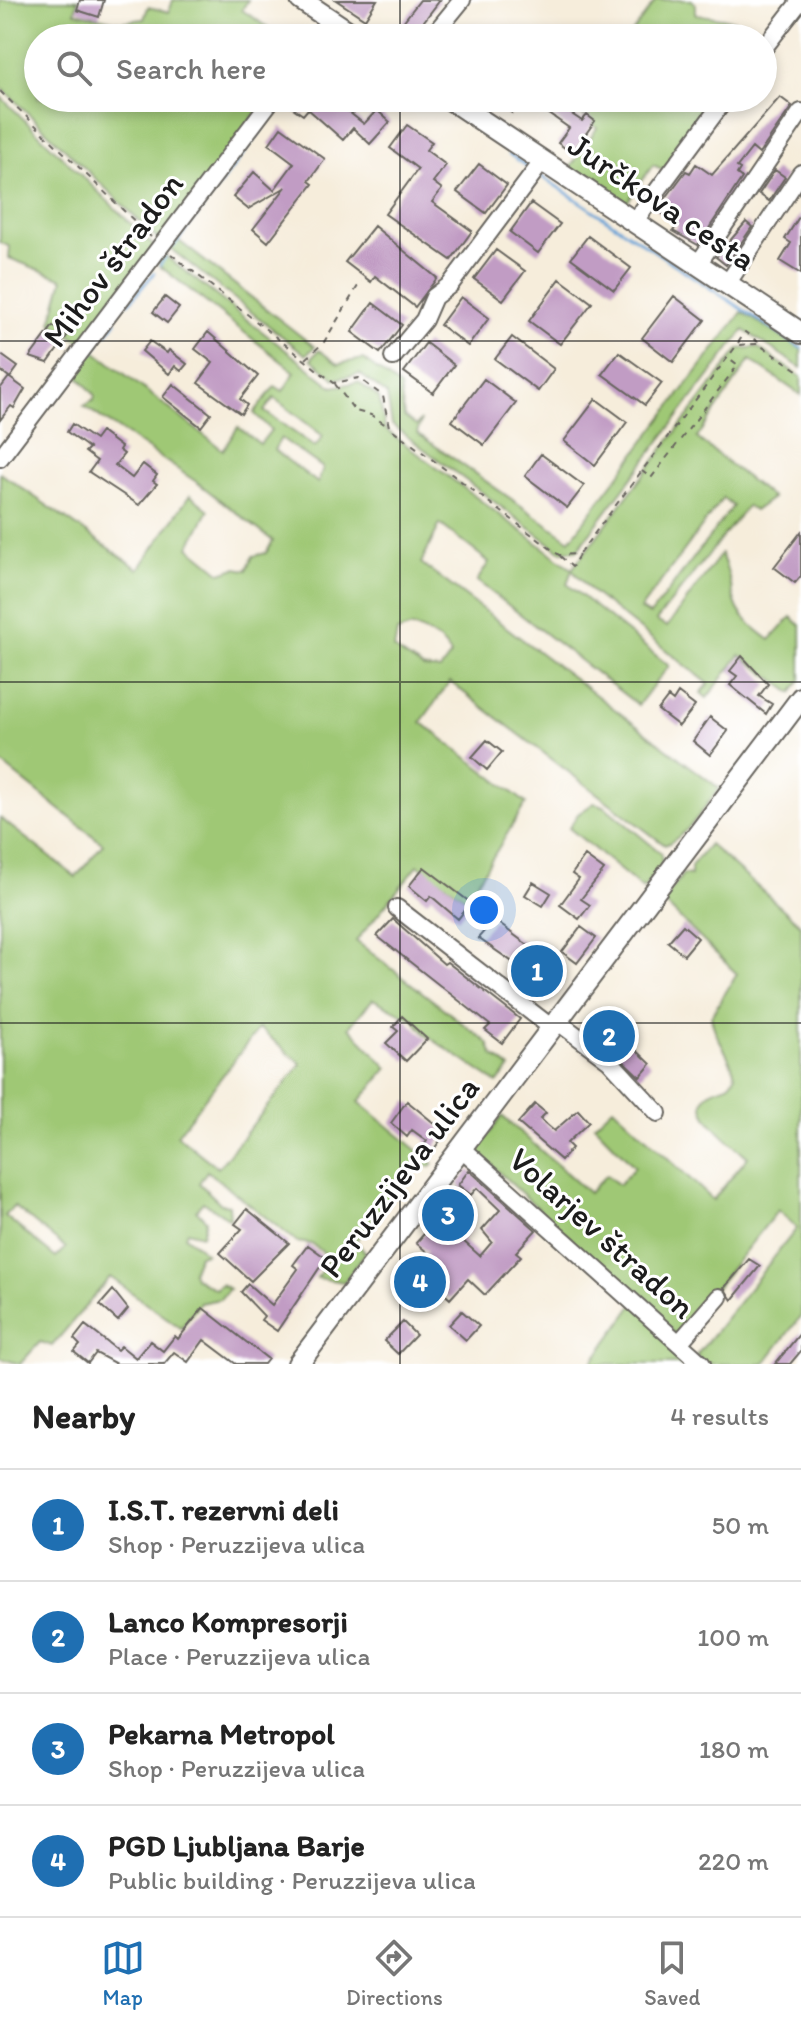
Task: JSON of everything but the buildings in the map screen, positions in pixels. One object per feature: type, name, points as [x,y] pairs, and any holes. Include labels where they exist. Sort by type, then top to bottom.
[{"type":"main road","points":[[301,0],[319,24]]},
{"type":"main road","name":"Jurčkova cesta","points":[[466,112],[537,169],[634,222],[801,333]]},
{"type":"main road","name":"Peruzzijeva ulica","points":[[298,1364],[801,698]]},
{"type":"street","points":[[442,24],[462,0]]},
{"type":"street","points":[[777,31],[801,0]]},
{"type":"street","name":"Mihov štradon","points":[[0,458],[262,112]]},
{"type":"street","points":[[634,222],[716,112]]},
{"type":"street","points":[[698,264],[801,112]]},
{"type":"street","points":[[393,357],[424,320],[434,297],[450,285],[537,169]]},
{"type":"street","points":[[727,284],[801,173]]},
{"type":"street","points":[[397,908],[554,1025],[609,1060],[658,1113]]},
{"type":"street","name":"Volarjev štradon","points":[[461,1148],[702,1364]]},
{"type":"street","points":[[679,1343],[719,1297]]},
{"type":"path","points":[[305,359],[324,342],[361,281]]},
{"type":"path","points":[[737,345],[745,332],[758,344]]},
{"type":"path","points":[[642,471],[651,478],[738,365],[728,358]]},
{"type":"path","points":[[334,383],[343,390],[355,411],[371,415],[389,427]]},
{"type":"path","points":[[559,555],[572,567],[579,554]]},
{"type":"green space","points":[[0,0],[78,0],[75,12],[120,22],[144,19],[148,7],[169,12],[173,0],[248,0],[242,10],[263,24],[24,24],[24,109],[0,86]]},
{"type":"green space","points":[[656,0],[692,0],[696,5],[695,14],[740,24],[638,24]]},
{"type":"green space","points":[[0,96],[156,248],[81,342],[51,323],[63,279],[9,258],[10,247],[0,242]]},
{"type":"green space","points":[[27,112],[257,112],[161,242]]},
{"type":"green space","points":[[579,112],[708,112],[664,170],[653,165],[625,205],[570,168],[597,128]]},
{"type":"green space","points":[[174,237],[315,347],[306,355],[172,250],[170,244]]},
{"type":"green space","points":[[163,254],[333,387],[358,382],[379,398],[385,429],[572,569],[739,349],[757,347],[801,377],[801,395],[750,360],[697,438],[772,498],[754,511],[747,506],[656,621],[667,627],[721,554],[738,610],[755,628],[770,640],[791,617],[801,626],[801,680],[792,693],[740,655],[707,698],[701,693],[709,684],[591,591],[572,570],[567,584],[669,666],[638,705],[477,581],[489,562],[440,524],[421,563],[719,788],[688,828],[665,845],[450,682],[421,722],[526,803],[467,899],[418,865],[356,941],[488,1043],[493,1055],[510,1068],[497,1083],[426,1035],[414,1020],[373,999],[349,1027],[388,1068],[359,1102],[434,1164],[431,1167],[417,1162],[356,1240],[365,1253],[344,1282],[317,1278],[330,1257],[311,1244],[297,1242],[207,1171],[199,1183],[221,1204],[229,1205],[230,1219],[203,1202],[196,1210],[206,1220],[202,1235],[187,1231],[185,1236],[206,1253],[199,1255],[192,1273],[195,1278],[215,1289],[221,1284],[229,1289],[220,1299],[200,1303],[181,1328],[110,1277],[52,1346],[40,1342],[20,1364],[0,1358],[0,818],[76,877],[103,844],[0,762],[0,473],[139,569],[190,495],[209,510],[189,547],[221,573],[236,568],[247,570],[253,556],[266,553],[273,541],[198,483],[84,406],[94,400],[95,395],[72,370],[91,348],[223,450],[238,427],[260,444],[271,430],[254,413],[275,386],[283,391],[295,372],[158,263]],"holes":[[[274,398],[323,436],[315,447],[264,411]],[[281,438],[323,468],[318,483],[274,450]],[[723,498],[733,506],[650,615],[640,610]],[[412,627],[424,631],[440,641],[451,655],[440,670],[423,668],[394,649],[397,632]],[[259,1028],[301,1064],[218,1168],[177,1135]],[[14,1206],[66,1248],[56,1258],[5,1216]]]},
{"type":"green space","points":[[742,312],[801,349],[801,368],[744,330],[577,550],[560,551],[392,425],[387,395],[360,374],[335,379],[311,359],[319,350],[338,364],[363,359],[400,387],[404,417],[416,426],[421,420],[417,433],[570,540]]},
{"type":"green space","points":[[594,803],[604,806],[661,853],[662,863],[643,889],[569,828],[578,814]]},
{"type":"green space","points":[[709,844],[801,925],[801,1316],[764,1364],[705,1364],[696,1356],[797,1228],[778,1210],[677,1336],[477,1152],[502,1116],[589,1193],[606,1175],[619,1185],[635,1167],[594,1125],[613,1107],[713,1200],[748,1157],[712,1124],[703,1105],[706,1096],[730,1084],[735,1075],[711,1016],[737,974],[663,902],[683,874],[691,875],[691,866]]},
{"type":"green space","points":[[634,1304],[698,1364],[591,1364]]},
{"type":"waterway","points":[[174,246],[274,112]]},
{"type":"waterway","points":[[509,154],[531,169]]},
{"type":"waterway","points":[[541,176],[801,348]]},
{"type":"waterway","points":[[160,265],[165,258]]},
{"type":"waterway","points":[[129,303],[154,273]]},
{"type":"waterway","points":[[106,334],[116,321]]},
{"type":"waterway","points":[[93,352],[99,344]]},
{"type":"place","name":"I.S.T. rezervni deli","points":[[537,971]]},
{"type":"place","name":"Lanco Kompresorji","points":[[609,1036]]},
{"type":"place","name":"Pekarna Metropol","points":[[448,1215]]},
{"type":"place","name":"PGD Ljubljana Barje","points":[[420,1282]]}]
